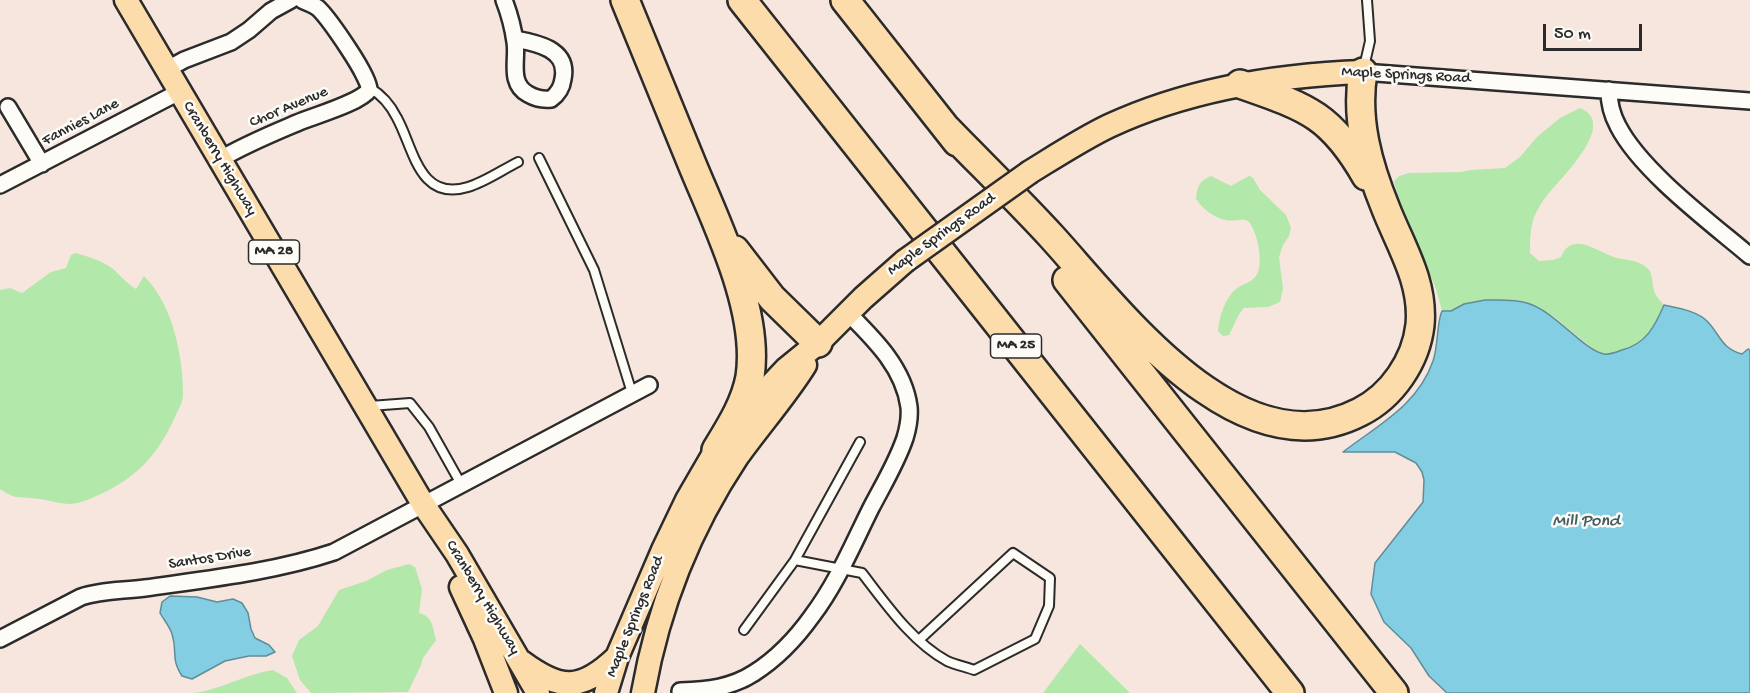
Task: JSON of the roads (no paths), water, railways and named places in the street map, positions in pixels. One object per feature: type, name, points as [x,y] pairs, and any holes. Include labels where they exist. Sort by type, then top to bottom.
[{"type":"highway","points":[[625,0],[714,215],[743,301],[749,332],[751,364],[746,392],[742,404],[716,450]]},
{"type":"highway","name":"MA 25","points":[[742,0],[1290,693]]},
{"type":"highway","points":[[845,0],[1394,693]]},
{"type":"highway","points":[[1363,72],[1360,89],[1360,118],[1368,156],[1385,208]]},
{"type":"highway","points":[[947,129],[1052,238],[1097,289],[1174,366],[1224,402],[1256,417],[1290,425],[1319,426],[1342,420],[1364,410],[1387,392],[1398,379],[1414,351],[1420,323],[1419,292],[1409,261],[1385,208],[1357,159],[1345,143],[1322,119],[1294,103],[1240,84]]},
{"type":"highway","points":[[714,215],[756,279],[798,327],[818,344]]},
{"type":"main road","name":"Cranberry Highway","points":[[126,0],[423,504],[457,554],[538,693]]},
{"type":"main road","name":"Maple Springs Road","points":[[606,693],[617,657],[675,523],[716,450],[754,403],[786,369],[818,344],[848,312],[905,261],[1030,172],[1081,140],[1134,116],[1172,102],[1240,84],[1318,73],[1363,72]]},
{"type":"main road","name":"Maple Springs Road","points":[[643,693],[654,641],[668,594],[694,533],[735,460],[798,377],[818,344]]},
{"type":"main road","name":"Cranberry Highway","points":[[423,504],[446,560],[482,631],[506,693]]},
{"type":"main road","points":[[519,660],[552,681],[575,683],[593,677],[617,657]]},
{"type":"street","points":[[166,70],[184,60],[231,42],[244,34],[270,11],[291,0]]},
{"type":"street","points":[[504,0],[515,39]]},
{"type":"street","points":[[305,2],[319,9],[335,30],[368,79],[370,88]]},
{"type":"street","name":"Maple Springs Road","points":[[1363,72],[1750,101]]},
{"type":"street","name":"Chor Avenue","points":[[219,160],[295,124],[354,101],[364,96],[370,88]]},
{"type":"street","points":[[1609,90],[1617,126],[1643,159],[1690,205],[1746,250]]},
{"type":"street","name":"Fannies Lane","points":[[0,185],[179,92]]},
{"type":"street","points":[[8,107],[42,164]]},
{"type":"street","points":[[680,691],[721,688],[743,680],[764,666],[793,638],[812,616],[841,570],[900,450],[909,416],[906,391],[899,374],[848,312]]},
{"type":"street","points":[[423,504],[649,385]]},
{"type":"street","name":"Santos Drive","points":[[0,639],[93,593],[136,590],[302,563],[334,552],[423,504]]},
{"type":"lane","points":[[1363,72],[1370,41],[1367,0]]},
{"type":"lane","points":[[370,88],[381,95],[397,117],[415,163],[430,182],[443,190],[467,187],[518,162]]},
{"type":"lane","points":[[539,158],[594,270],[632,393]]},
{"type":"lane","points":[[365,406],[410,403],[429,427],[461,484]]},
{"type":"lane","points":[[744,630],[795,560],[860,442]]},
{"type":"lane","points":[[795,560],[862,573],[891,610],[919,640],[946,660],[974,670],[1035,639],[1049,606],[1050,578],[1013,554],[919,640]]},
{"type":"water","name":"Mill Pond","points":[[1485,300],[1517,301],[1537,307],[1587,345],[1604,354],[1630,347],[1643,339],[1653,327],[1664,305],[1704,318],[1722,341],[1735,352],[1742,354],[1750,350],[1750,693],[1447,693],[1429,676],[1411,648],[1384,622],[1371,594],[1375,563],[1423,502],[1424,480],[1416,463],[1395,452],[1343,452],[1396,413],[1418,390],[1433,361],[1442,311],[1451,311],[1464,304]]},
{"type":"water","points":[[170,596],[197,597],[217,602],[233,599],[242,603],[248,613],[255,638],[269,645],[275,652],[266,656],[249,656],[225,661],[192,679],[182,676],[176,664],[172,634],[160,613],[162,602]]}]
